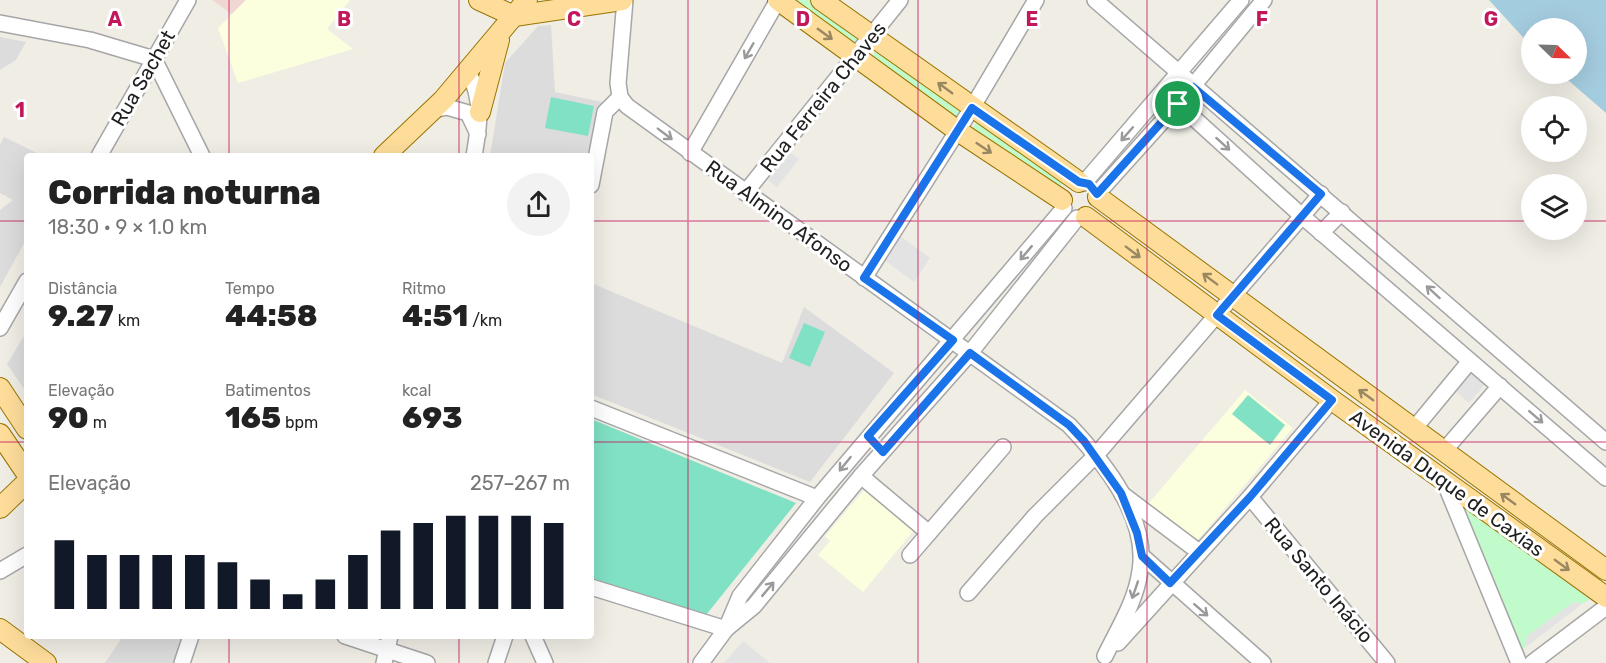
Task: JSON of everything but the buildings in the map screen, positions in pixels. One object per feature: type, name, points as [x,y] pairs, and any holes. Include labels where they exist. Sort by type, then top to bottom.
[{"type":"main road","points":[[479,0],[514,16],[624,0]]},
{"type":"main road","points":[[387,153],[433,110],[468,72],[527,0]]},
{"type":"main road","name":"Avenida Duque de Caxias","points":[[778,0],[958,131],[1157,270],[1332,400],[1606,597]]},
{"type":"main road","name":"Avenida Duque de Caxias","points":[[820,0],[1089,189],[1606,570]]},
{"type":"main road","points":[[480,112],[501,32]]},
{"type":"main road","points":[[1067,188],[1089,189],[1095,209],[1072,211],[1067,188]]},
{"type":"main road","points":[[1157,270],[1172,251]]},
{"type":"main road","points":[[0,388],[24,424]]},
{"type":"main road","points":[[0,435],[24,470]]},
{"type":"main road","points":[[0,508],[24,485]]},
{"type":"main road","points":[[0,629],[46,663]]},
{"type":"main road","points":[[0,645],[24,663]]},
{"type":"street","name":"Rua Sachet","points":[[101,153],[188,0]]},
{"type":"street","points":[[594,169],[605,112],[620,97],[618,83],[624,0]]},
{"type":"street","points":[[690,153],[778,0]]},
{"type":"street","name":"Rua Ferreira Chaves","points":[[746,193],[900,0]]},
{"type":"street","points":[[864,278],[958,131],[1036,0]]},
{"type":"street","points":[[1095,0],[1606,442]]},
{"type":"street","points":[[1089,189],[1164,91],[1241,0]]},
{"type":"street","points":[[1089,189],[1178,104],[1264,0]]},
{"type":"street","points":[[0,23],[90,40],[154,59],[201,153]]},
{"type":"street","points":[[468,72],[477,91],[480,112],[475,153]]},
{"type":"street","points":[[1164,91],[1321,233],[1606,477]]},
{"type":"street","name":"Rua Almino Afonso","points":[[620,97],[627,106],[690,153],[1069,425],[1096,455],[1121,493]]},
{"type":"street","points":[[433,110],[447,107],[468,113],[478,134]]},
{"type":"street","points":[[968,593],[1035,516],[1096,455],[1321,194]]},
{"type":"street","points":[[701,663],[726,629],[740,596],[817,498],[953,340],[1072,211]]},
{"type":"street","points":[[726,629],[754,606],[861,476],[970,353],[1072,211]]},
{"type":"street","points":[[1321,233],[1342,212]]},
{"type":"street","points":[[0,328],[24,286]]},
{"type":"street","points":[[1432,329],[1451,308]]},
{"type":"street","points":[[1443,452],[1496,383],[1509,358]]},
{"type":"street","points":[[1413,430],[1470,361]]},
{"type":"street","points":[[1103,660],[1170,583],[1250,497],[1332,400]]},
{"type":"street","points":[[594,409],[817,498]]},
{"type":"street","points":[[868,436],[883,452]]},
{"type":"street","points":[[910,555],[1003,447]]},
{"type":"street","points":[[861,476],[929,533]]},
{"type":"street","points":[[1444,481],[1519,663]]},
{"type":"street","points":[[1121,493],[1199,552]]},
{"type":"street","points":[[1103,660],[1135,590],[1142,556],[1137,533],[1121,493]]},
{"type":"street","name":"Rua Santo Inácio","points":[[1250,497],[1387,663]]},
{"type":"street","points":[[1142,556],[1263,663]]},
{"type":"street","points":[[0,571],[24,557]]},
{"type":"street","points":[[594,587],[726,629]]},
{"type":"street","points":[[1532,663],[1606,607]]},
{"type":"street","points":[[182,663],[190,639]]},
{"type":"street","points":[[354,639],[427,663]]},
{"type":"street","points":[[496,663],[504,639]]},
{"type":"street","points":[[534,639],[545,663]]},
{"type":"shaded area","points":[[212,0],[246,0],[232,14]]},
{"type":"shaded area","points":[[246,0],[350,0],[327,29],[353,49],[238,83],[218,28]]},
{"type":"shaded area","points":[[551,25],[555,92],[602,102],[593,153],[490,153],[505,63],[538,26]]},
{"type":"shaded area","points":[[0,37],[26,42],[16,60],[0,70]]},
{"type":"shaded area","points":[[4,137],[37,153],[24,153],[24,243],[0,287],[0,210],[13,200],[0,193],[0,145]]},
{"type":"shaded area","points":[[790,152],[799,159],[777,187],[768,180]]},
{"type":"shaded area","points":[[900,236],[930,258],[914,282],[884,260]]},
{"type":"shaded area","points":[[594,284],[782,363],[804,307],[894,373],[810,482],[594,395]]},
{"type":"shaded area","points":[[24,336],[24,389],[7,364]]},
{"type":"shaded area","points":[[1468,368],[1485,384],[1469,403],[1452,388]]},
{"type":"shaded area","points":[[1245,390],[1293,428],[1197,541],[1148,504]]},
{"type":"shaded area","points":[[865,489],[915,529],[863,592],[818,555],[830,541],[825,536]]},
{"type":"shaded area","points":[[1574,602],[1582,604],[1526,647],[1527,636]]},
{"type":"shaded area","points":[[121,639],[182,639],[174,663],[105,663]]},
{"type":"shaded area","points":[[743,641],[770,663],[724,663]]},
{"type":"green space","points":[[789,0],[812,0],[862,36],[854,47]]},
{"type":"green space","points":[[879,48],[963,110],[956,120],[870,58]]},
{"type":"green space","points":[[551,97],[594,106],[588,136],[545,128]]},
{"type":"green space","points":[[980,119],[1065,181],[1056,193],[968,132]]},
{"type":"green space","points":[[804,323],[825,332],[810,367],[789,358]]},
{"type":"green space","points":[[1248,395],[1285,425],[1270,445],[1232,414]]},
{"type":"green space","points":[[594,420],[796,503],[706,615],[594,579]]},
{"type":"green space","points":[[1464,507],[1590,599],[1582,604],[1574,602],[1527,636],[1526,647],[1521,649]]},
{"type":"water","points":[[1489,0],[1606,0],[1606,113],[1573,84],[1587,84],[1587,18],[1521,18],[1521,35]]},
{"type":"route","points":[[1193,87],[1321,194],[1217,315],[1332,400],[1250,497],[1170,583],[1142,556],[1131,515],[1121,493],[1084,441],[1069,425],[970,353],[883,452],[868,436],[953,340],[864,278],[972,108],[1079,182],[1089,184],[1097,194],[1178,104],[1193,87]]}]
